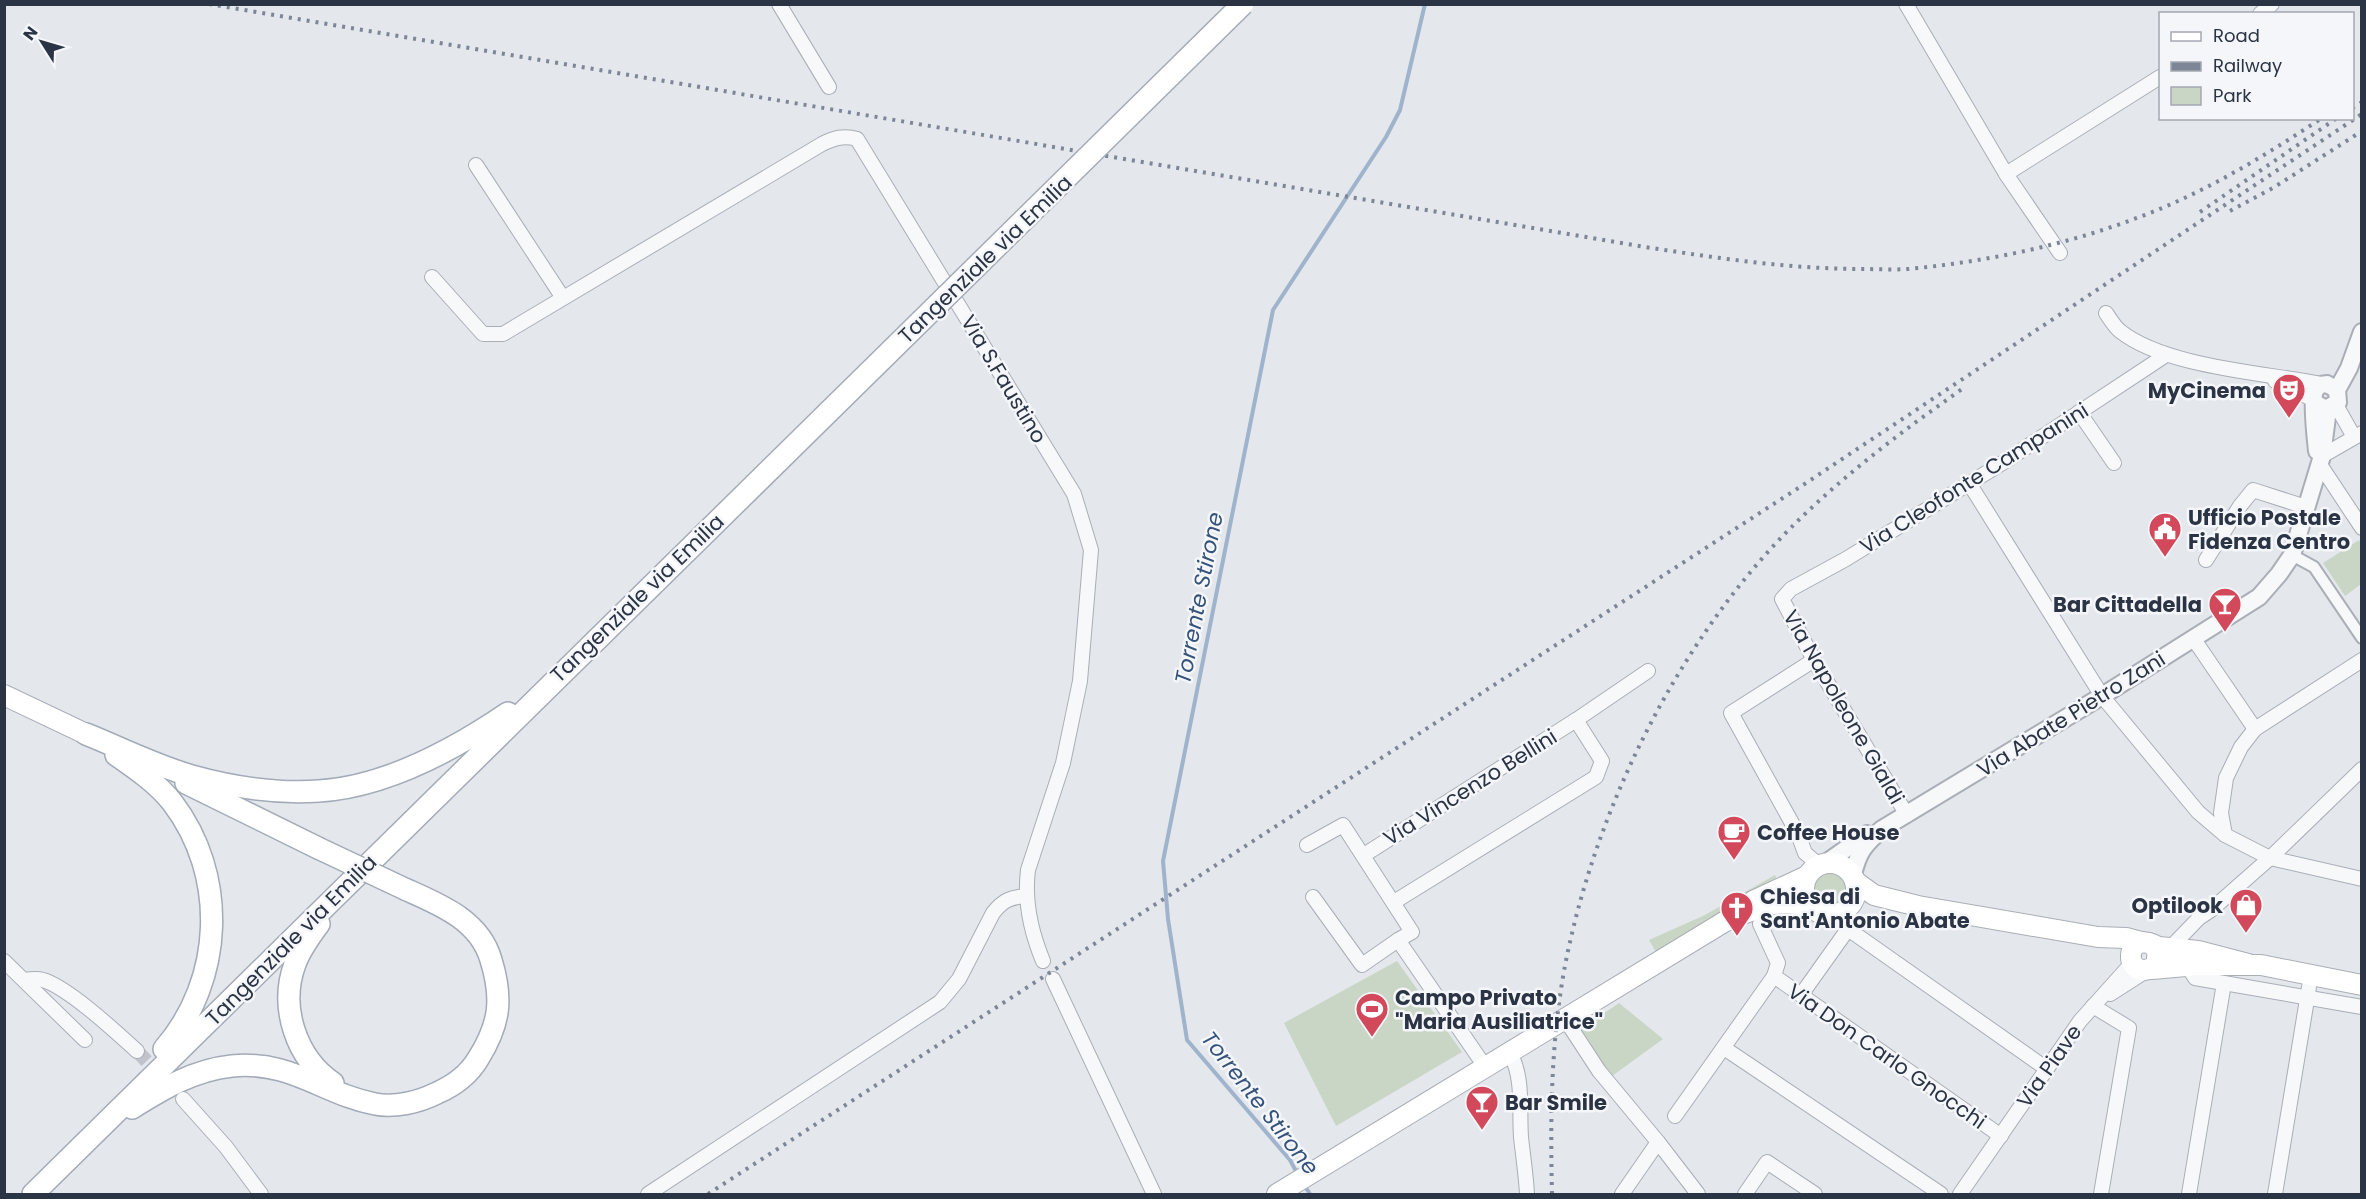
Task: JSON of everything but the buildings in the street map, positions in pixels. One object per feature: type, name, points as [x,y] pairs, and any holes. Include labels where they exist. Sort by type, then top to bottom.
[{"type":"main road","name":"Tangenziale via Emilia","points":[[33,1194],[1243,4]]},
{"type":"main road","points":[[86,735],[190,776],[232,786],[320,791],[357,784],[427,760],[467,740],[549,685]]},
{"type":"main road","points":[[4,695],[440,905],[467,922],[488,950],[498,985],[498,1014],[490,1040],[474,1066],[452,1086],[427,1098],[401,1104],[376,1104],[268,1066],[232,1066],[198,1072],[171,1084],[99,1129]]},
{"type":"main road","points":[[86,735],[147,777],[171,801],[187,825],[200,852],[208,881],[212,915],[211,950],[202,984],[190,1013],[177,1033],[134,1082],[99,1129]]},
{"type":"main road","points":[[1854,879],[1856,897],[1848,909],[1841,914],[1827,916],[1813,909],[1804,894],[1818,868],[1841,865],[1874,895],[1918,906],[2098,937],[2126,938],[2146,956],[2248,964],[2361,985]]},
{"type":"main road","name":"Via Abate Pietro Zani","points":[[1277,1194],[1724,922],[1745,904],[1818,868]]},
{"type":"main road","points":[[346,885],[307,940],[295,963],[290,982],[290,1009],[296,1037],[308,1061],[324,1077],[351,1096]]},
{"type":"main road","name":"Via Abate Pietro Zani","points":[[1724,922],[1766,905],[1797,903],[1813,909]]},
{"type":"main road","points":[[1848,909],[1880,904],[1918,906]]},
{"type":"main road","points":[[2146,956],[2194,961]]},
{"type":"street","points":[[779,4],[829,87]]},
{"type":"street","points":[[1906,4],[2006,174],[2060,253]]},
{"type":"street","points":[[2006,174],[2159,78]]},
{"type":"street","name":"Via S.Faustino","points":[[432,277],[483,334],[503,334],[833,138],[851,137],[860,142],[1074,494],[1091,550],[1080,681],[1074,715],[1063,763],[1028,870],[1027,896]]},
{"type":"street","points":[[476,165],[563,298]]},
{"type":"street","points":[[2106,313],[2119,330],[2166,355],[2259,374],[2325,396],[2358,435],[2320,460],[2292,555],[2314,567],[2361,638]]},
{"type":"street","points":[[2361,333],[2349,368],[2325,396],[2314,429],[2320,460],[2361,528]]},
{"type":"street","name":"Via Cleofonte Campanini","points":[[1782,599],[1791,589],[1846,559],[1969,483],[2166,355]]},
{"type":"street","points":[[2079,412],[2114,463]]},
{"type":"street","points":[[1969,483],[2102,696],[2198,812],[2225,835],[2271,858],[2361,879]]},
{"type":"street","points":[[2206,560],[2240,506],[2253,490],[2307,507]]},
{"type":"street","name":"Via Abate Pietro Zani","points":[[1854,879],[1857,856],[1882,830],[2259,597],[2292,555]]},
{"type":"street","name":"Via Napoleone Gialdi","points":[[1782,599],[1814,660],[1907,815]]},
{"type":"street","points":[[2193,638],[2255,729]]},
{"type":"street","points":[[1814,660],[1731,713],[1798,834],[1805,853],[1818,868]]},
{"type":"street","points":[[2225,835],[2221,813],[2226,778],[2241,747],[2255,729],[2361,660]]},
{"type":"street","name":"Via Vincenzo Bellini","points":[[1364,855],[1576,720],[1648,671]]},
{"type":"street","points":[[1394,902],[1596,777],[1602,761],[1576,720]]},
{"type":"street","points":[[2361,769],[2271,858],[2211,910],[2201,927],[2192,936],[2194,978],[2361,1008]]},
{"type":"street","points":[[1307,845],[1344,825],[1412,932],[1362,965],[1313,897]]},
{"type":"street","name":"Via Abate Pietro Zani","points":[[1818,868],[1866,835],[1882,830]]},
{"type":"street","points":[[648,1194],[940,1002],[959,979],[993,913],[1006,899],[1027,896],[1031,930],[1043,962]]},
{"type":"street","name":"Via Piave","points":[[1960,1194],[2047,1069],[2097,1003],[2146,956],[2211,910]]},
{"type":"street","points":[[1676,1116],[1774,976],[1778,963],[1760,924]]},
{"type":"street","points":[[1801,995],[1848,929],[2047,1069]]},
{"type":"street","points":[[1398,940],[1486,1068]]},
{"type":"street","points":[[4,960],[85,1040]]},
{"type":"street","points":[[2275,1194],[2312,975]]},
{"type":"street","name":"Via Don Carlo Gnocchi","points":[[1774,976],[2001,1136]]},
{"type":"street","points":[[1053,979],[1154,1194]]},
{"type":"street","points":[[25,980],[44,980],[65,993],[110,1026],[137,1051]]},
{"type":"street","points":[[2189,1194],[2224,983]]},
{"type":"street","points":[[2097,1003],[2130,1028],[2101,1194]]},
{"type":"street","points":[[1565,1019],[1599,1071],[1698,1194]]},
{"type":"street","points":[[1724,1048],[1941,1194]]},
{"type":"street","points":[[1510,1053],[1514,1060],[1521,1096],[1521,1135],[1527,1194]]},
{"type":"street","points":[[183,1099],[225,1147],[261,1194]]},
{"type":"street","points":[[1622,1194],[1658,1142]]},
{"type":"street","points":[[1745,1194],[1767,1162],[1815,1194]]},
{"type":"green space","points":[[2359,540],[2361,543],[2361,584],[2345,596],[2323,563]]},
{"type":"green space","points":[[1829,873],[1841,878],[1846,890],[1841,902],[1829,907],[1817,902],[1812,890],[1817,878]]},
{"type":"green space","points":[[1775,875],[1779,884],[1753,894],[1656,952],[1649,940],[1705,915]]},
{"type":"green space","name":"Campo Privato \"Maria Ausiliatrice\"","points":[[1397,961],[1462,1052],[1336,1126],[1284,1023]]},
{"type":"green space","points":[[1619,1003],[1663,1039],[1612,1076],[1592,1054],[1578,1031]]},
{"type":"waterway","name":"Torrente Stirone","points":[[1297,1173],[1290,1160],[1187,1040],[1168,919],[1163,861],[1273,310],[1386,137],[1400,110],[1425,4]]},
{"type":"waterway","name":"Torrente Stirone","points":[[1304,1185],[1310,1194]]},
{"type":"tunnel","points":[[137,1051],[161,1076]]},
{"type":"railway","points":[[209,4],[1645,247],[1726,259],[1835,269],[1908,269],[1937,266],[2022,252],[2107,229],[2207,187],[2254,161],[2319,120]]},
{"type":"railway","points":[[2354,107],[2362,102]]},
{"type":"railway","points":[[2354,119],[2362,114]]},
{"type":"railway","points":[[2200,212],[2334,120]]},
{"type":"railway","points":[[708,1194],[1803,485],[2353,120]]},
{"type":"railway","points":[[2230,211],[2273,188],[2362,131]]},
{"type":"railway","points":[[1552,1194],[1551,1131],[1555,1036],[1570,942],[1584,888],[1602,834],[1623,781],[1648,728],[1676,678],[1707,630],[1741,584],[1777,542],[1821,499],[1867,460],[1965,387]]},
{"type":"place","name":"MyCinema","points":[[2289,419]]},
{"type":"place","name":"Ufficio Postale Fidenza Centro","points":[[2165,558]]},
{"type":"place","name":"Bar Cittadella","points":[[2225,633]]},
{"type":"place","name":"Coffee House","points":[[1734,861]]},
{"type":"place","name":"Optilook","points":[[2246,934]]},
{"type":"place","name":"Chiesa di Sant'Antonio Abate","points":[[1737,937]]},
{"type":"place","name":"Campo Privato \"Maria Ausiliatrice\"","points":[[1372,1038]]},
{"type":"place","name":"Bar Smile","points":[[1482,1131]]}]
